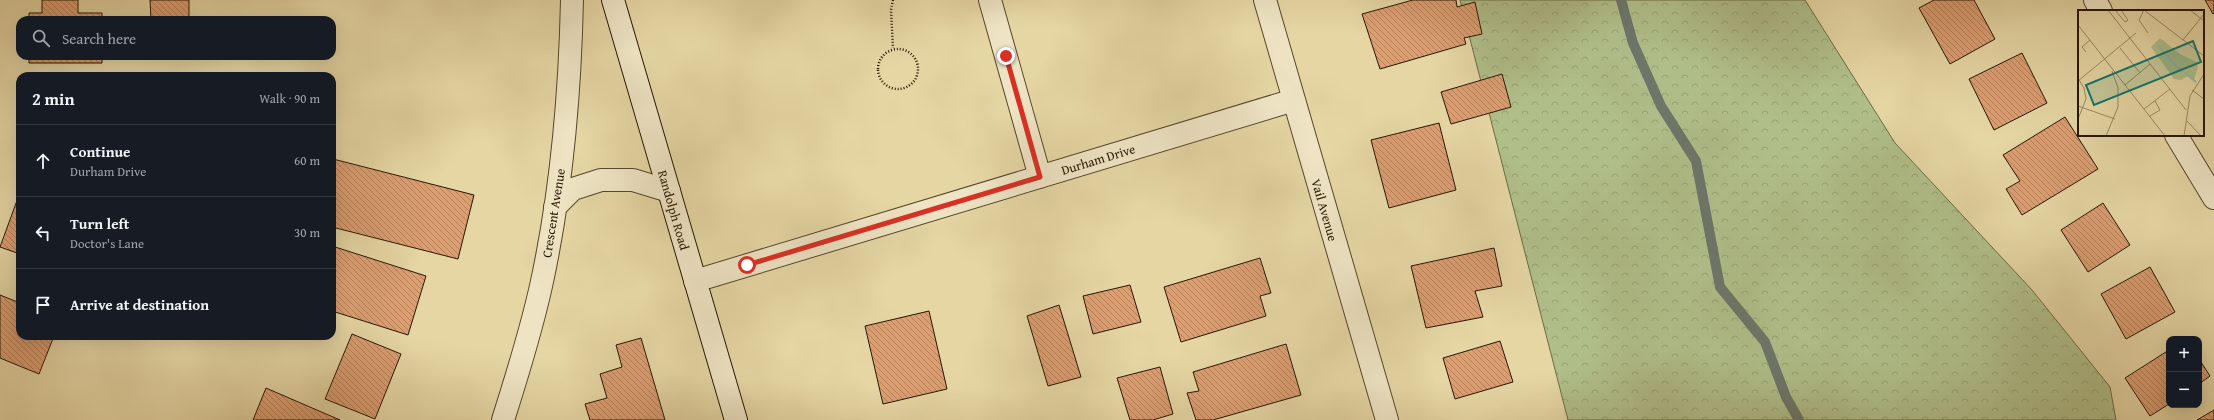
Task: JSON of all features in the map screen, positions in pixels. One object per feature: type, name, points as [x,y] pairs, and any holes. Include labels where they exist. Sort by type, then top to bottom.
[{"type":"street","name":"Crescent Avenue","points":[[503,420],[541,286],[555,207],[571,37],[572,0]]},
{"type":"street","name":"Randolph Road","points":[[613,0],[736,420]]},
{"type":"street","points":[[990,0],[1040,177]]},
{"type":"street","name":"Vail Avenue","points":[[1266,0],[1387,420]]},
{"type":"street","points":[[2095,0],[2100,10]]},
{"type":"street","name":"Durham Drive","points":[[695,281],[1294,100]]},
{"type":"street","points":[[2177,136],[2214,198]]},
{"type":"street","points":[[555,207],[573,189],[601,180],[633,180],[669,191]]},
{"type":"path","points":[[893,0],[891,10],[894,48]]},
{"type":"path","points":[[894,48],[903,50],[913,56],[918,69],[916,78],[910,86],[902,90],[892,88],[882,82],[878,71],[879,60],[887,51],[894,48]]},
{"type":"green space","points":[[1460,0],[1805,0],[1895,143],[2032,290],[2110,387],[2116,420],[1568,420]]},
{"type":"building","points":[[42,0],[78,0],[78,13],[102,13],[102,16],[29,16],[29,13],[42,13]]},
{"type":"building","points":[[150,0],[189,0],[189,16],[151,16]]},
{"type":"building","points":[[1413,0],[1456,0],[1457,7],[1475,2],[1482,34],[1464,38],[1466,44],[1380,69],[1362,14]]},
{"type":"building","points":[[1934,0],[1974,0],[1995,39],[1950,64],[1919,8]]},
{"type":"building","points":[[2205,0],[2214,0],[2213,14]]},
{"type":"building","points":[[2022,53],[2047,103],[1994,130],[1969,79]]},
{"type":"building","points":[[29,60],[102,60],[102,63],[29,63]]},
{"type":"building","points":[[1502,74],[1511,107],[1451,124],[1441,92]]},
{"type":"building","points":[[2065,117],[2098,169],[2022,215],[2006,189],[2020,181],[2003,155]]},
{"type":"building","points":[[1439,123],[1456,190],[1389,208],[1371,140]]},
{"type":"building","points":[[336,160],[474,195],[458,259],[336,228]]},
{"type":"building","points":[[16,203],[16,253],[0,247]]},
{"type":"building","points":[[2103,203],[2130,245],[2088,272],[2061,230]]},
{"type":"building","points":[[336,247],[426,276],[408,335],[336,312]]},
{"type":"building","points":[[1494,248],[1502,286],[1475,291],[1483,317],[1426,328],[1411,266]]},
{"type":"building","points":[[1260,258],[1271,293],[1260,296],[1266,316],[1181,342],[1164,287]]},
{"type":"building","points":[[2150,267],[2175,312],[2126,339],[2101,294]]},
{"type":"building","points":[[1130,285],[1141,322],[1093,334],[1083,296]]},
{"type":"building","points":[[0,295],[16,301],[16,340],[52,340],[39,374],[0,358]]},
{"type":"building","points":[[1059,305],[1081,377],[1048,386],[1027,316]]},
{"type":"building","points":[[929,311],[947,389],[883,404],[865,326]]},
{"type":"building","points":[[352,334],[401,354],[375,419],[325,399]]},
{"type":"building","points":[[641,338],[665,420],[590,420],[585,404],[607,398],[600,374],[622,367],[616,345]]},
{"type":"building","points":[[1500,341],[1513,382],[1455,399],[1443,358]]},
{"type":"building","points":[[1286,344],[1301,395],[1213,420],[1196,420],[1187,393],[1199,391],[1193,372]]},
{"type":"building","points":[[2166,352],[2166,406],[2150,416],[2125,378]]},
{"type":"building","points":[[2202,364],[2210,376],[2202,382]]},
{"type":"building","points":[[1160,367],[1173,414],[1153,420],[1130,420],[1117,378]]},
{"type":"building","points":[[266,388],[340,420],[253,420]]},
{"type":"building","points":[[2214,410],[2214,420],[2197,420]]},
{"type":"waterway","points":[[1621,0],[1633,43],[1661,106],[1696,161],[1720,287],[1765,342],[1786,397],[1799,420]]},
{"type":"route","points":[[747,265],[1040,177],[1006,56]]}]
